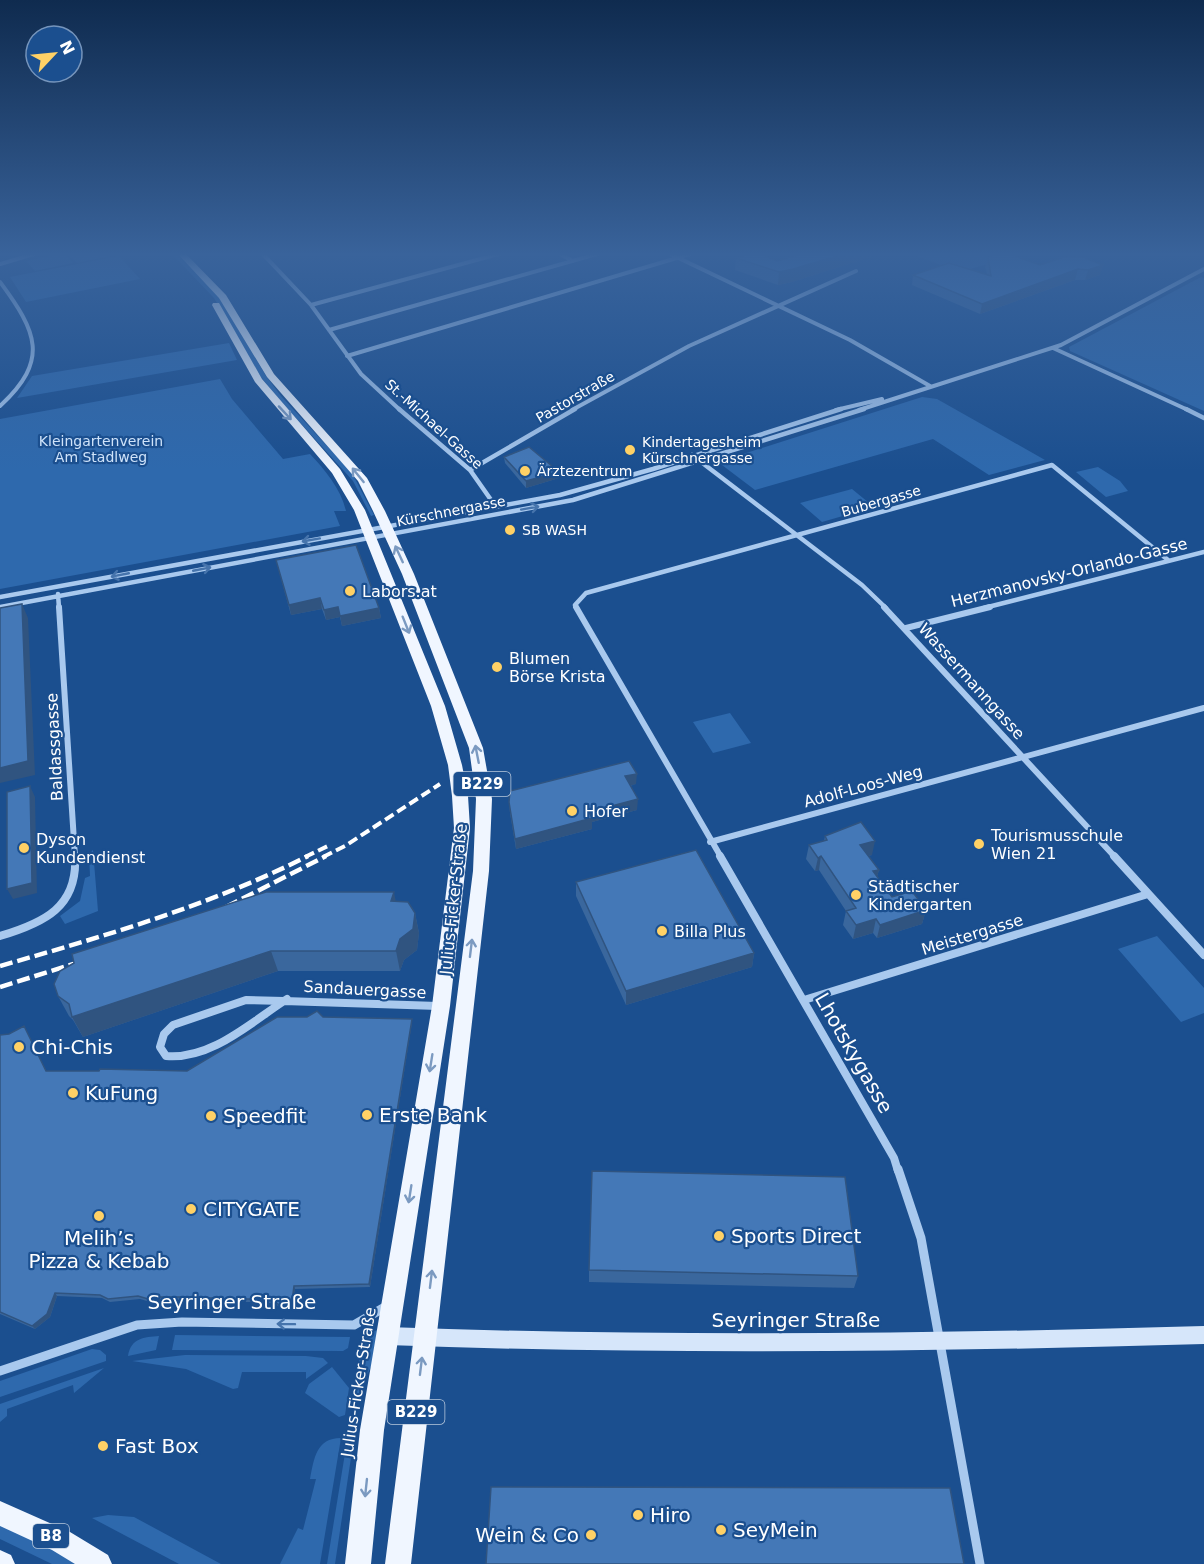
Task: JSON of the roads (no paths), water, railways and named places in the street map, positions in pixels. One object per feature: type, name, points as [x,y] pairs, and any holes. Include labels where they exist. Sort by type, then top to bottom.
[{"type":"main road","name":"Julius-Ficker-Straße","points":[[227,325],[257,378],[345,484],[370,535],[441,710],[458,772],[462,828],[441,1006],[372,1430],[358,1564]]},
{"type":"main road","name":"Julius-Ficker-Straße","points":[[241,325],[277,384],[363,480],[388,530],[469,724],[480,773],[485,825],[398,1564]]},
{"type":"main road","points":[[441,1006],[464,1006]]},
{"type":"main road","name":"Seyringer Straße","points":[[387,1336],[755,1343],[940,1343],[1204,1335]]},
{"type":"main road","name":"B8","points":[[0,1513],[60,1541],[99,1564]]},
{"type":"street","points":[[0,406],[16,391],[32,368],[34,357],[27,325]]},
{"type":"street","name":"St.-Michael-Gasse","points":[[325,325],[347,356],[373,386],[470,470],[496,507]]},
{"type":"street","points":[[329,330],[347,325]]},
{"type":"street","points":[[347,356],[452,325]]},
{"type":"street","name":"Pastorstraße","points":[[470,470],[603,392],[736,325]]},
{"type":"street","points":[[820,325],[930,386]]},
{"type":"street","name":"Kürschnergasse","points":[[0,597],[573,500],[701,462],[1053,348],[1103,325]]},
{"type":"street","points":[[1053,348],[1203,416]]},
{"type":"street","name":"Kürschnergasse","points":[[0,607],[370,535],[591,487],[846,407],[896,397]]},
{"type":"street","name":"Wassermanngasse","points":[[692,456],[862,585],[906,628],[1204,955]]},
{"type":"street","name":"Bubergasse","points":[[575,605],[586,593],[1052,465],[1168,560]]},
{"type":"street","name":"Herzmanovsky-Orlando-Gasse","points":[[906,628],[1204,552]]},
{"type":"street","name":"Baldassgasse","points":[[0,936],[20,931],[66,903],[74,889],[76,873],[57,587]]},
{"type":"street","name":"Lhotskygasse","points":[[575,605],[894,1158],[921,1238],[980,1564]]},
{"type":"street","name":"Adolf-Loos-Weg","points":[[710,842],[1204,708]]},
{"type":"street","name":"Meistergasse","points":[[804,1000],[1148,894]]},
{"type":"street","name":"Sandauergasse","points":[[287,999],[211,1047],[188,1057],[176,1059],[166,1056],[160,1047],[164,1034],[173,1025],[246,1000],[287,999],[441,1006]]},
{"type":"street","name":"Seyringer Straße","points":[[0,1371],[137,1325],[182,1322],[354,1325],[362,1323],[393,1301]]},
{"type":"railway","points":[[323,857],[345,846],[440,784]]},
{"type":"railway","points":[[305,857],[330,845]]},
{"type":"railway","points":[[0,966],[157,918],[234,890],[308,856]]},
{"type":"railway","points":[[226,907],[326,856]]},
{"type":"railway","points":[[0,987],[83,961]]},
{"type":"place","name":"Kindertagesheim Kürschnergasse","points":[[630,450]]},
{"type":"place","name":"Ärztezentrum","points":[[525,471]]},
{"type":"place","name":"SB WASH","points":[[510,530]]},
{"type":"place","name":"Labors.at","points":[[350,591]]},
{"type":"place","name":"Blumen Börse Krista","points":[[497,667]]},
{"type":"place","name":"Hofer","points":[[572,811]]},
{"type":"place","name":"Tourismusschule Wien 21","points":[[979,844]]},
{"type":"place","name":"Dyson Kundendienst","points":[[24,848]]},
{"type":"place","name":"Städtischer Kindergarten","points":[[856,895]]},
{"type":"place","name":"Billa Plus","points":[[662,931]]},
{"type":"place","name":"Chi-Chis","points":[[19,1047]]},
{"type":"place","name":"KuFung","points":[[73,1093]]},
{"type":"place","name":"Erste Bank","points":[[367,1115]]},
{"type":"place","name":"Speedfit","points":[[211,1116]]},
{"type":"place","name":"CITYGATE","points":[[191,1209]]},
{"type":"place","name":"Melih’s Pizza & Kebab","points":[[99,1216]]},
{"type":"place","name":"Sports Direct","points":[[719,1236]]},
{"type":"place","name":"Fast Box","points":[[103,1446]]},
{"type":"place","name":"Hiro","points":[[638,1515]]},
{"type":"place","name":"SeyMein","points":[[721,1530]]},
{"type":"place","name":"Wein & Co","points":[[591,1535]]},
{"type":"park label","name":"Kleingartenverein Am Stadlweg","points":[[101,450]]}]
